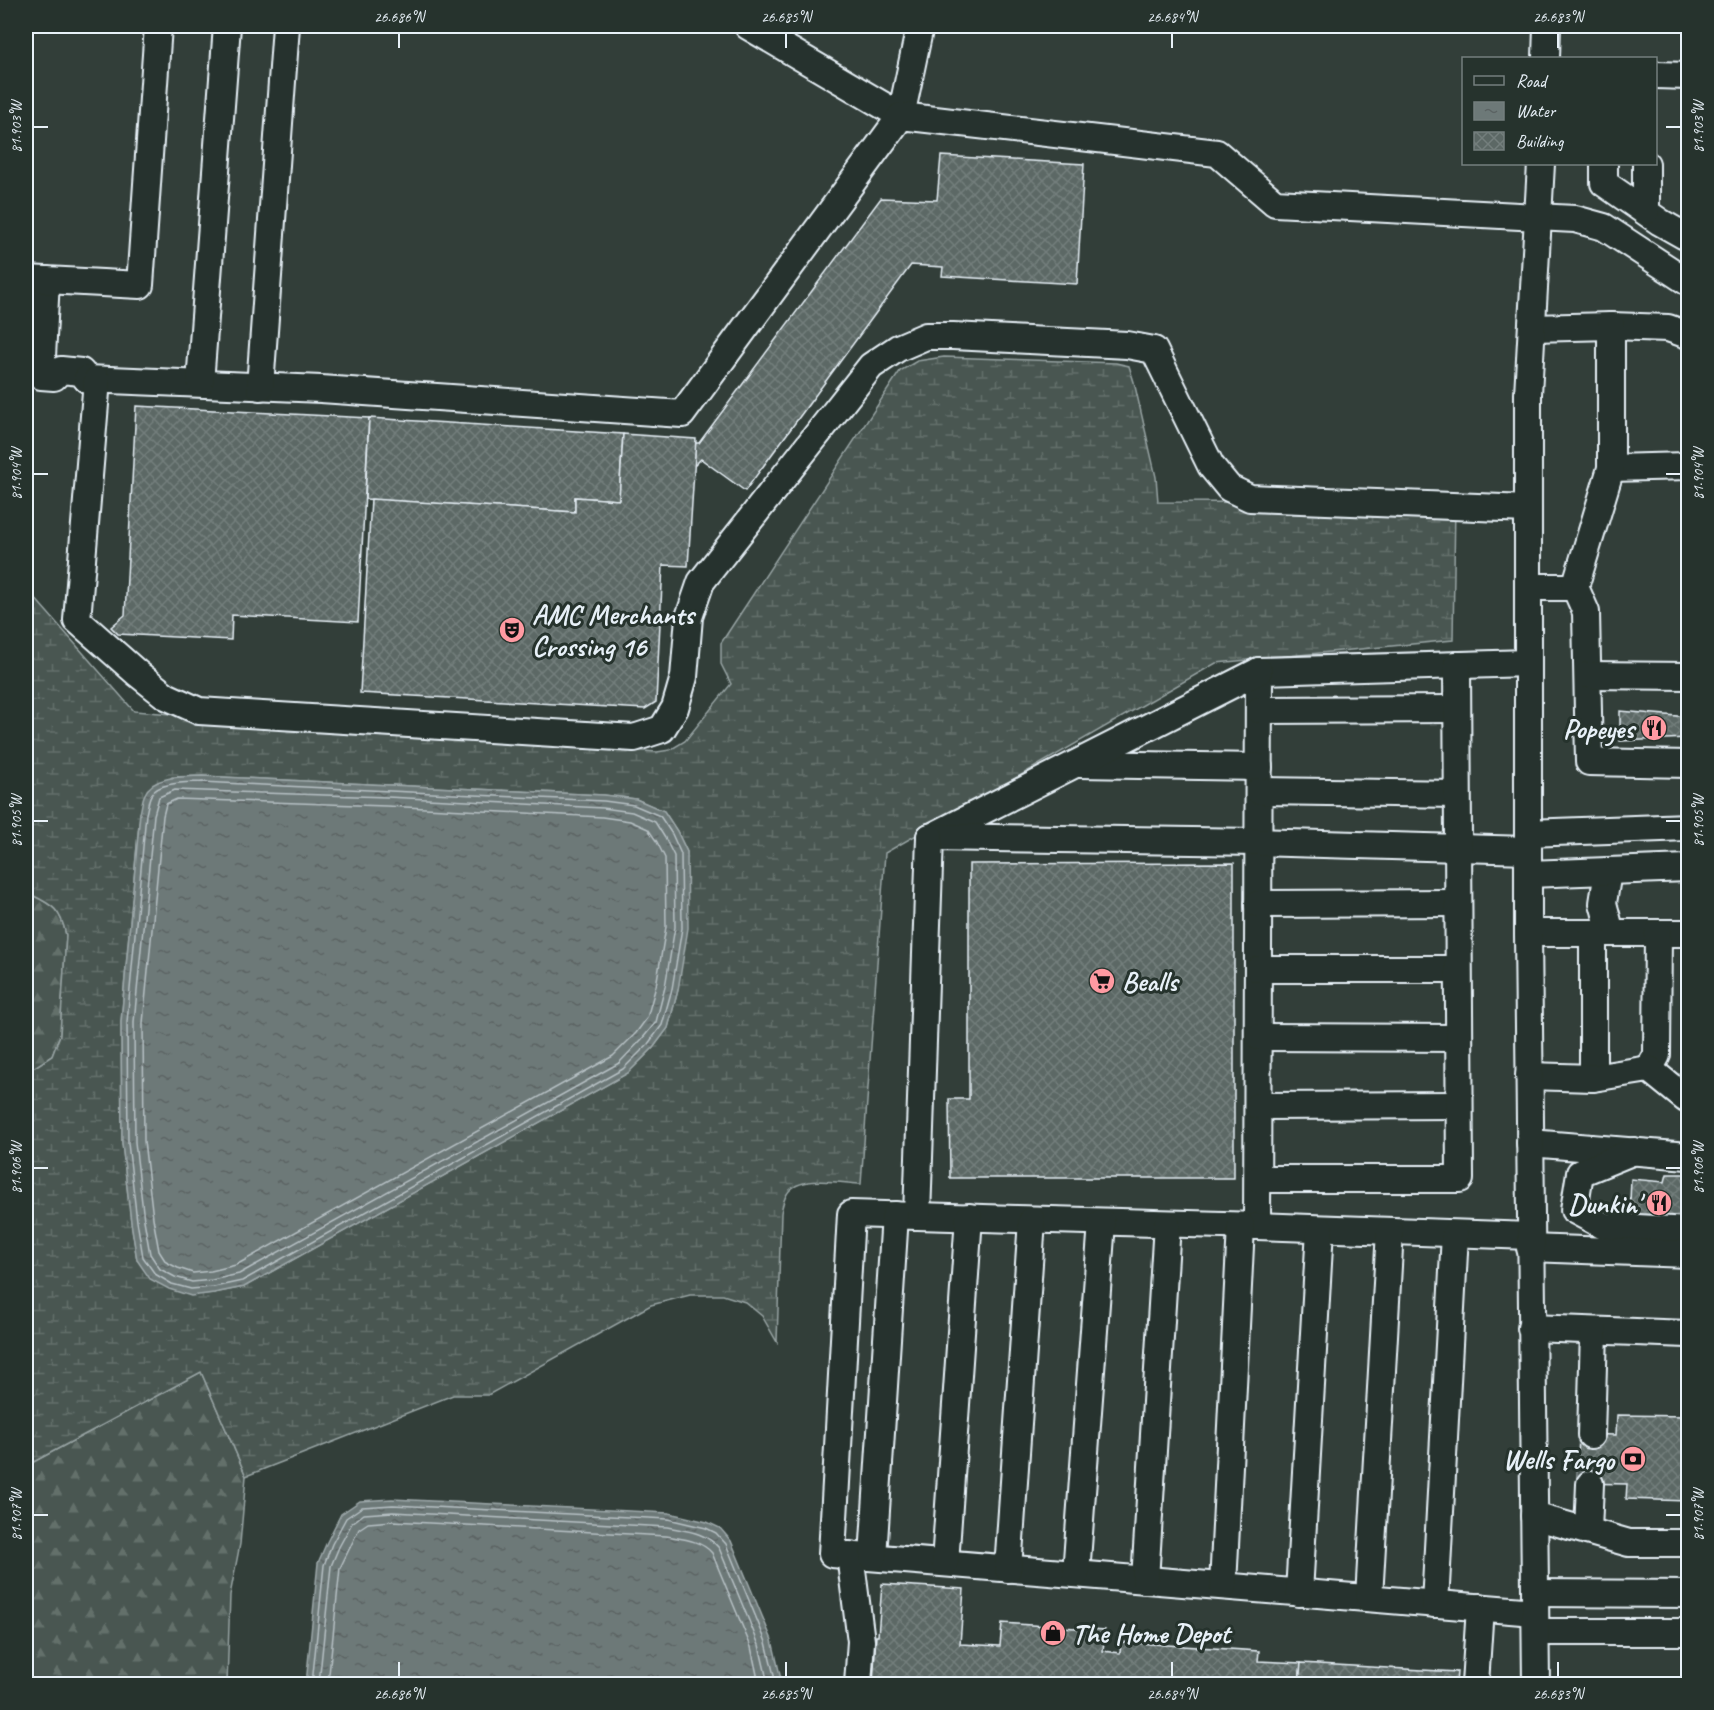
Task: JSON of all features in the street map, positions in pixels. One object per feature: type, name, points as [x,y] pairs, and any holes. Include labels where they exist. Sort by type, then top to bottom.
[{"type":"lane","points":[[158,26],[140,285],[36,280],[40,377],[59,386],[81,387],[92,380],[200,383],[331,389],[682,414],[901,116],[920,26]]},
{"type":"lane","points":[[200,383],[226,26]]},
{"type":"lane","points":[[260,387],[286,26]]},
{"type":"lane","points":[[748,26],[901,116],[1217,153],[1275,203],[1575,219],[1604,227],[1689,282]]},
{"type":"lane","points":[[1546,57],[1547,26]]},
{"type":"lane","points":[[1657,75],[1689,76]]},
{"type":"lane","points":[[1536,1684],[1528,933],[1528,394],[1541,165]]},
{"type":"lane","points":[[1604,165],[1604,183],[1646,212],[1689,237]]},
{"type":"lane","points":[[1646,165],[1646,212]]},
{"type":"lane","points":[[1532,328],[1611,326],[1668,328],[1689,335]]},
{"type":"lane","points":[[1611,326],[1611,468],[1575,586],[1586,612],[1589,762],[1689,764]]},
{"type":"lane","points":[[92,380],[78,620],[166,696],[199,711],[634,738],[662,729],[675,708],[684,678],[689,617],[700,582],[871,366],[898,348],[926,336],[1127,345],[1154,350],[1211,466],[1229,488],[1250,498],[1528,509]]},
{"type":"lane","points":[[1611,468],[1689,466]]},
{"type":"lane","points":[[1528,587],[1575,586]]},
{"type":"lane","points":[[930,837],[1259,671],[1528,663]]},
{"type":"lane","points":[[1258,1179],[1460,1179],[1457,665]]},
{"type":"lane","points":[[1223,1586],[1249,1226],[1258,1179],[1259,671]]},
{"type":"lane","points":[[1587,675],[1689,676]]},
{"type":"lane","points":[[1259,710],[1457,709]]},
{"type":"lane","points":[[1074,764],[1457,794]]},
{"type":"lane","points":[[1528,852],[1689,827]]},
{"type":"lane","points":[[930,837],[1258,842],[1457,848],[1528,852],[1608,871],[1689,868]]},
{"type":"lane","points":[[858,1684],[862,1556],[906,1215],[930,837]]},
{"type":"lane","points":[[1593,1078],[1603,903],[1608,871]]},
{"type":"lane","points":[[1258,904],[1457,903]]},
{"type":"lane","points":[[1528,933],[1689,933]]},
{"type":"lane","points":[[1529,1076],[1593,1078],[1649,1069],[1658,1055],[1658,933]]},
{"type":"lane","points":[[1259,969],[1458,969]]},
{"type":"lane","points":[[1259,1037],[1458,1038]]},
{"type":"lane","points":[[1649,1069],[1689,1099]]},
{"type":"lane","points":[[1258,1106],[1459,1105]]},
{"type":"lane","points":[[1530,1143],[1689,1155]]},
{"type":"lane","points":[[1634,1152],[1580,1173],[1574,1210],[1604,1226],[1689,1231]]},
{"type":"lane","points":[[1689,1254],[1455,1234],[851,1214],[832,1554],[1535,1612],[1689,1632]]},
{"type":"lane","points":[[945,1563],[969,1217]]},
{"type":"lane","points":[[1008,1569],[1032,1220]]},
{"type":"lane","points":[[1076,1574],[1102,1222]]},
{"type":"lane","points":[[1145,1580],[1167,1224]]},
{"type":"lane","points":[[1299,1593],[1320,1229]]},
{"type":"lane","points":[[1369,1598],[1390,1231]]},
{"type":"lane","points":[[1435,1604],[1455,1234]]},
{"type":"lane","points":[[1532,1328],[1689,1334]]},
{"type":"lane","points":[[1591,1435],[1594,1330]]},
{"type":"lane","points":[[1588,1531],[1590,1484]]},
{"type":"lane","points":[[1534,1515],[1629,1543],[1689,1543]]},
{"type":"lane","points":[[1535,1612],[1689,1594]]},
{"type":"lane","points":[[1475,1684],[1480,1607]]},
{"type":"green space","points":[[944,357],[1116,363],[1129,366],[1156,477],[1158,502],[1455,503],[1453,640],[1216,663],[885,853],[861,1184],[832,1181],[810,1182],[793,1188],[786,1196],[781,1213],[777,1342],[762,1316],[745,1302],[723,1295],[690,1295],[651,1305],[488,1395],[453,1395],[246,1476],[201,1372],[26,1466],[26,1066],[35,1067],[52,1056],[60,1035],[66,935],[59,914],[51,905],[32,895],[26,899],[26,588],[134,711],[657,752],[670,750],[685,741],[731,684],[721,664],[721,643],[900,371],[917,361]],"holes":[[[202,776],[604,795],[636,799],[664,811],[687,852],[678,990],[668,1028],[653,1048],[628,1073],[244,1287],[191,1295],[137,1260],[122,1143],[121,1022],[140,813],[172,777]]]},
{"type":"green space","points":[[32,895],[55,909],[62,920],[66,935],[60,1035],[52,1056],[35,1067],[26,1066],[26,899]]},
{"type":"green space","points":[[201,1372],[246,1476],[240,1544],[230,1595],[227,1684],[26,1684],[26,1466]]},
{"type":"water","points":[[202,776],[604,795],[636,799],[664,811],[687,852],[688,928],[678,990],[668,1028],[653,1048],[628,1073],[244,1287],[191,1296],[169,1289],[150,1279],[137,1260],[122,1143],[121,1022],[140,813],[145,794],[155,783],[170,778]]},
{"type":"water","points":[[392,1499],[669,1513],[707,1522],[720,1528],[731,1541],[772,1640],[782,1684],[306,1684],[318,1563],[327,1542],[341,1514],[360,1501]]},
{"type":"building","points":[[941,156],[1084,164],[1077,284],[942,276],[943,267],[911,265],[745,491],[701,459],[694,466],[695,443],[699,443],[881,198],[937,200]]},
{"type":"building","points":[[136,406],[369,418],[358,622],[232,615],[231,640],[118,634],[111,627],[125,615]]},
{"type":"building","points":[[369,418],[623,434],[619,500],[575,497],[575,512],[365,499]]},
{"type":"building","name":"AMC Merchants Crossing 16","points":[[623,434],[696,439],[688,566],[663,565],[656,702],[645,709],[360,693],[371,499],[575,512],[575,497],[619,500]]},
{"type":"building","name":"Popeyes","points":[[1620,711],[1688,717],[1688,738],[1620,741]]},
{"type":"building","name":"Bealls","points":[[1234,863],[1234,1178],[950,1178],[949,1099],[969,1099],[969,864]]},
{"type":"building","name":"Dunkin'","points":[[1667,1174],[1685,1174],[1684,1182],[1688,1182],[1688,1230],[1629,1224],[1631,1179],[1665,1182]]},
{"type":"building","name":"Wells Fargo","points":[[1617,1415],[1688,1416],[1688,1501],[1626,1499],[1627,1484],[1577,1483],[1579,1434],[1616,1435]]},
{"type":"building","name":"The Home Depot","points":[[882,1584],[964,1589],[960,1644],[1000,1646],[1002,1623],[1105,1630],[1103,1651],[1120,1653],[1121,1642],[1259,1651],[1258,1661],[1301,1663],[1299,1684],[873,1684]]},
{"type":"building","points":[[1301,1663],[1457,1672],[1456,1684],[1299,1684]]},
{"type":"tunnel","points":[[1590,1484],[1591,1435]]},
{"type":"place","name":"AMC Merchants Crossing 16","points":[[512,630]]},
{"type":"place","name":"Popeyes","points":[[1654,728]]},
{"type":"place","name":"Bealls","points":[[1102,981]]},
{"type":"place","name":"Dunkin'","points":[[1659,1203]]},
{"type":"place","name":"Wells Fargo","points":[[1633,1459]]},
{"type":"place","name":"The Home Depot","points":[[1053,1633]]}]
